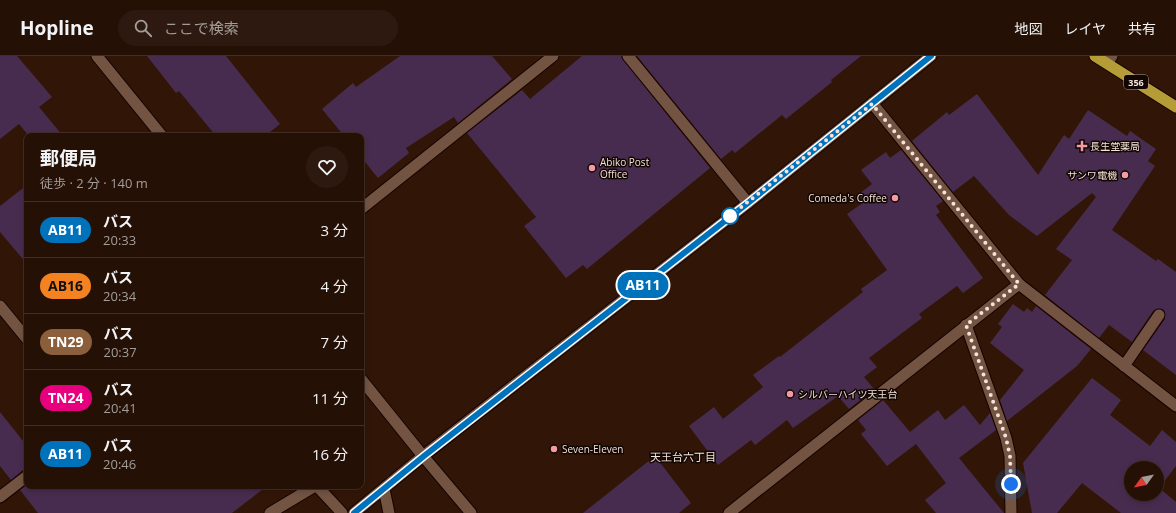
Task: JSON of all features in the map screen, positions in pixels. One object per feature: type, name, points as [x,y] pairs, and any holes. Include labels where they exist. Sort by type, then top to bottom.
[{"type":"highway","name":"356","points":[[1095,56],[1109,60],[1176,107]]},
{"type":"street","points":[[96,56],[160,133]]},
{"type":"street","points":[[364,207],[553,56]]},
{"type":"street","points":[[628,56],[748,203]]},
{"type":"street","points":[[354,513],[424,456],[748,203],[931,56]]},
{"type":"street","points":[[872,104],[1019,284],[1176,406]]},
{"type":"street","points":[[729,513],[1019,284]]},
{"type":"street","points":[[0,306],[24,335]]},
{"type":"street","points":[[1124,366],[1159,315]]},
{"type":"street","points":[[966,325],[1006,438],[1010,456],[1011,513]]},
{"type":"street","points":[[364,383],[471,513]]},
{"type":"street","points":[[0,496],[24,478]]},
{"type":"street","points":[[270,513],[311,489]]},
{"type":"street","points":[[319,489],[342,513]]},
{"type":"street","points":[[384,489],[388,513]]},
{"type":"building","points":[[0,56],[17,56],[52,97],[39,107],[61,133],[26,133],[19,124],[0,139]]},
{"type":"building","points":[[147,56],[226,56],[280,124],[269,133],[214,133],[179,91],[176,93]]},
{"type":"building","points":[[400,56],[492,56],[512,79],[458,123],[454,117],[406,148],[409,153],[378,178],[364,161],[364,133],[342,133],[322,109],[353,83],[356,87]]},
{"type":"building","points":[[582,56],[621,56],[710,168],[587,269],[583,265],[566,278],[524,226],[536,217],[467,133],[522,90],[530,99]]},
{"type":"building","points":[[637,56],[861,56],[831,80],[832,82],[786,119],[782,115],[735,153],[732,150],[721,159]]},
{"type":"building","points":[[977,94],[1038,175],[1064,135],[1069,139],[1088,110],[1127,136],[1130,131],[1156,149],[1148,161],[1155,166],[1112,230],[1156,261],[1158,259],[1176,272],[1176,375],[1143,350],[1165,319],[1165,312],[1163,309],[1156,309],[1153,311],[1132,342],[1109,325],[1099,338],[1045,295],[1072,260],[1056,249],[1096,197],[1092,193],[1037,236],[1009,215],[974,176],[953,192],[912,141],[947,112],[949,115]]},
{"type":"building","points":[[901,150],[943,201],[936,206],[940,212],[936,215],[983,278],[963,293],[957,286],[919,314],[922,318],[869,358],[877,367],[864,377],[874,389],[849,409],[838,396],[793,428],[787,420],[755,445],[751,440],[718,465],[689,426],[714,407],[723,419],[763,387],[753,375],[779,356],[780,357],[863,292],[861,289],[887,270],[847,214],[864,202],[859,194],[872,184],[861,170],[886,152],[890,158]]},
{"type":"building","points":[[24,187],[24,260],[0,232],[0,206]]},
{"type":"building","points":[[1013,304],[1024,312],[1027,308],[1032,312],[1036,306],[1091,349],[1077,366],[1007,421],[1000,400],[1024,370],[990,343],[1002,327],[998,324]]},
{"type":"building","points":[[1092,378],[1121,400],[1110,415],[1150,446],[1162,430],[1176,442],[1176,466],[1164,482],[1164,461],[1124,461],[1124,501],[1164,501],[1164,492],[1176,502],[1176,513],[1121,513],[1082,483],[1057,513],[1032,513],[1023,463]]},
{"type":"building","points":[[883,400],[910,432],[938,410],[945,420],[964,405],[980,425],[990,413],[996,430],[959,458],[1004,513],[936,513],[925,500],[946,483],[916,444],[887,466],[861,434],[866,430],[858,420]]},
{"type":"building","points":[[0,412],[24,442],[24,470],[11,480],[0,466]]},
{"type":"building","points":[[655,456],[691,503],[679,513],[583,513]]},
{"type":"building","points":[[24,487],[24,489],[263,489],[232,513],[38,513],[20,490]]},
{"type":"bus line","name":"AB11","points":[[354,513],[424,456],[748,203],[931,56]]},
{"type":"place","name":"長生堂薬局","points":[[1082,146]]},
{"type":"place","name":"Abiko Post Office","points":[[592,168]]},
{"type":"place","name":"サンワ電機","points":[[1125,175]]},
{"type":"place","name":"Comeda's Coffee","points":[[895,198]]},
{"type":"place","name":"シルバーハイツ天王台","points":[[790,394]]},
{"type":"place","name":"Seven-Eleven","points":[[554,449]]},
{"type":"district","name":"天王台六丁目","points":[[683,456]]},
{"type":"route","points":[[730,216],[872,104],[1019,284],[966,325],[1006,438],[1010,456],[1011,484]]}]
